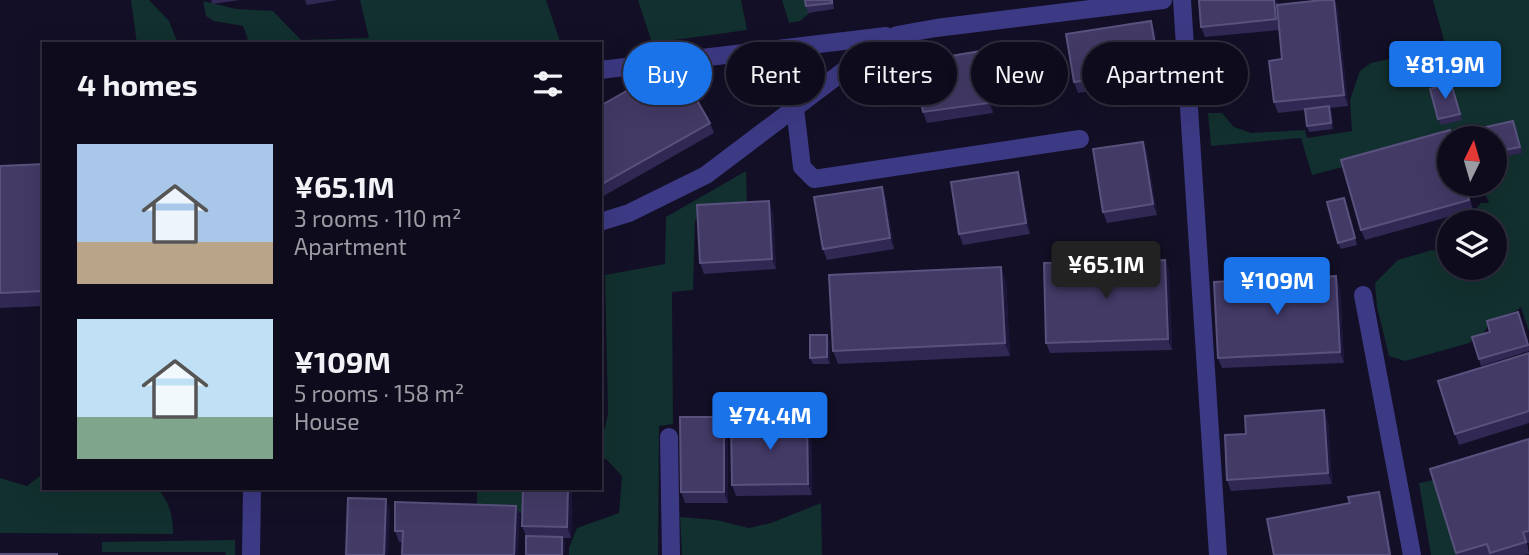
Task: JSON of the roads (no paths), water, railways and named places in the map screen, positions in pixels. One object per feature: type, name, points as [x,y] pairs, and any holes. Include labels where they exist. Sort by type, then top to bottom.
[{"type":"street","points":[[602,70],[1163,0]]},
{"type":"street","points":[[1182,0],[1217,555]]},
{"type":"street","points":[[602,221],[629,213],[706,175],[874,48],[897,35]]},
{"type":"street","points":[[795,108],[802,167],[814,179],[1080,139]]},
{"type":"street","points":[[1363,295],[1412,555]]},
{"type":"street","points":[[669,437],[671,555]]},
{"type":"street","points":[[251,555],[252,490]]}]
